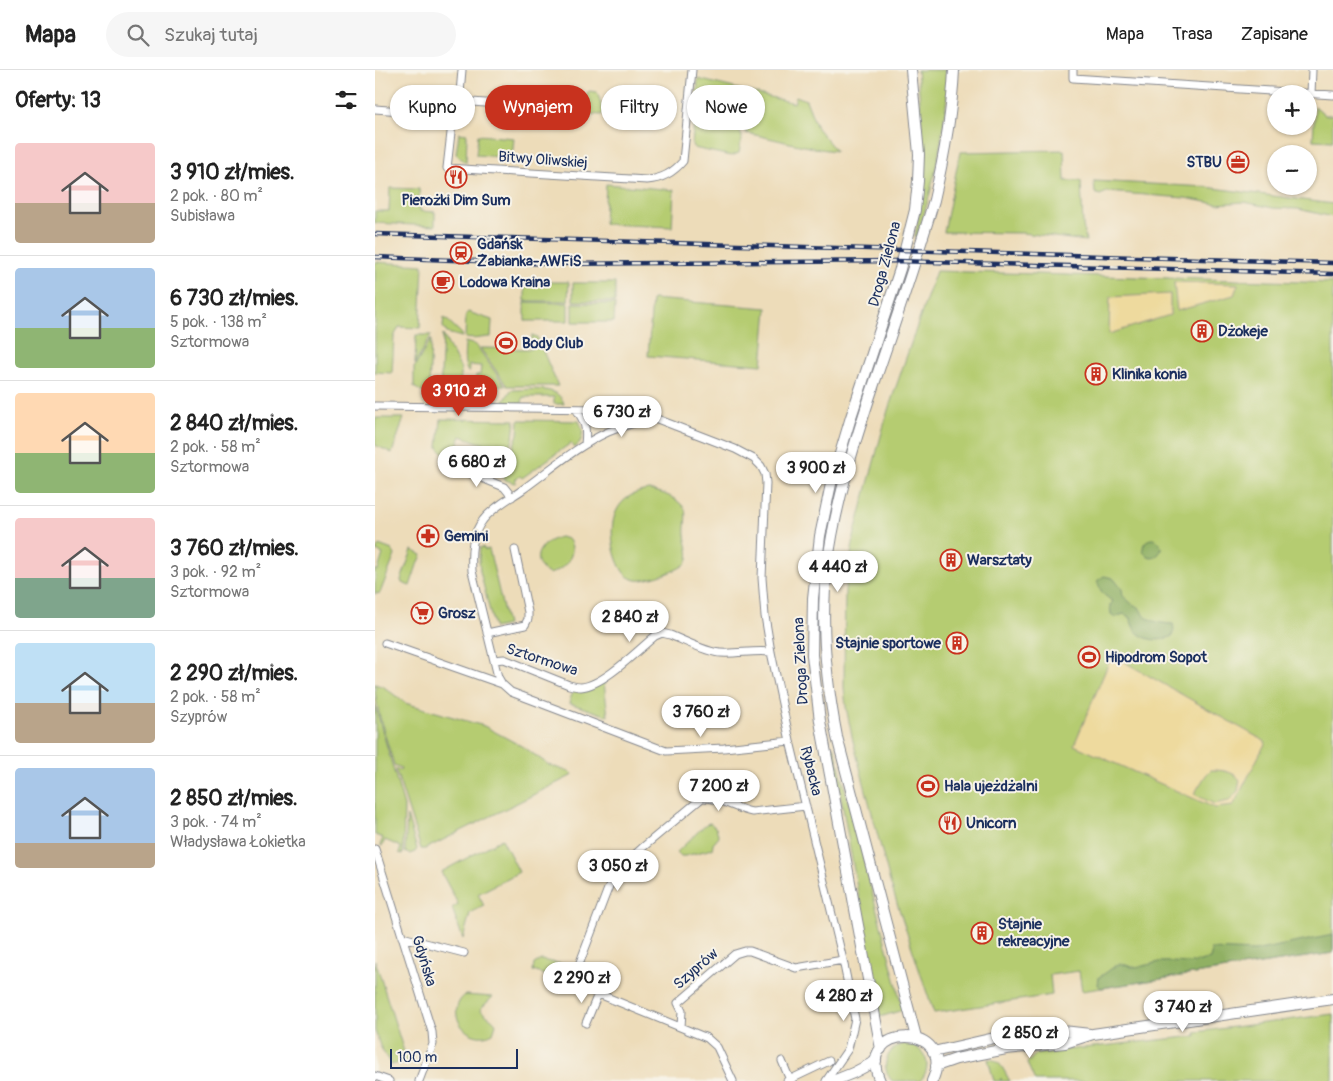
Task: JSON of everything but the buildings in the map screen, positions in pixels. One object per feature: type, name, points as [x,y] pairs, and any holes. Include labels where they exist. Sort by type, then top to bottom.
[{"type":"street","name":"Bitwy Oliwskiej","points":[[461,85],[463,70]]},
{"type":"street","name":"Bitwy Oliwskiej","points":[[451,130],[447,168],[647,180],[662,178],[676,168],[683,160],[691,70]]},
{"type":"street","name":"Droga Zielona","points":[[881,1049],[820,721],[813,655],[812,617],[816,560],[827,499],[851,417],[901,269],[915,210],[919,154],[911,70]]},
{"type":"street","name":"Droga Zielona","points":[[916,1037],[861,833],[831,710],[825,663],[824,606],[834,520],[846,472],[934,200],[949,130],[955,70]]},
{"type":"street","points":[[1311,85],[1312,70]]},
{"type":"street","points":[[1073,74],[1267,90]]},
{"type":"street","points":[[1317,94],[1333,95]]},
{"type":"street","points":[[375,109],[390,110]]},
{"type":"street","points":[[375,406],[602,409],[635,413],[652,418]]},
{"type":"street","points":[[576,409],[586,427],[585,444]]},
{"type":"street","name":"Sztormowa","points":[[501,684],[473,571],[472,545],[476,532],[483,520],[512,496],[585,444],[619,428],[652,418]]},
{"type":"street","name":"Rybacka","points":[[652,418],[735,449],[755,459],[761,466],[766,483],[762,578],[765,616],[790,741],[854,1011],[854,1029],[848,1050],[826,1081]]},
{"type":"street","points":[[452,466],[504,487],[512,496]]},
{"type":"street","name":"Sztormowa","points":[[487,633],[525,625],[528,619],[529,612],[515,550]]},
{"type":"street","name":"Sztormowa","points":[[494,660],[504,659],[569,685],[580,687],[590,685],[608,675],[655,636],[662,634],[669,634],[716,653],[756,650],[771,652]]},
{"type":"street","points":[[385,643],[501,684],[511,692],[666,751],[725,748],[790,741]]},
{"type":"street","points":[[733,1081],[717,1047],[707,1038],[572,983],[610,882],[618,869],[702,798],[713,798],[744,811],[752,812],[806,806]]},
{"type":"street","name":"Gdyńska","points":[[375,850],[433,1038],[431,1052],[419,1081]]},
{"type":"street","points":[[403,937],[464,953]]},
{"type":"street","name":"Szyprów","points":[[681,1027],[682,1011],[678,1003],[735,954],[750,951],[796,968],[843,960]]},
{"type":"street","points":[[586,1023],[598,994]]},
{"type":"street","points":[[936,1066],[956,1059],[1005,1049],[1065,1043],[1093,1034],[1333,999]]},
{"type":"street","points":[[933,1052],[1003,1036],[1063,1031],[1093,1034]]},
{"type":"street","points":[[880,1081],[876,1061],[881,1049],[893,1039],[908,1036],[916,1037],[933,1052],[936,1066],[932,1081]]},
{"type":"street","points":[[783,1061],[789,1080],[829,1061]]},
{"type":"street","points":[[833,1081],[876,1061]]},
{"type":"street","points":[[375,1076],[389,1081]]},
{"type":"green space","points":[[917,70],[949,70],[939,155],[917,237],[915,236],[919,214],[923,153]]},
{"type":"green space","points":[[698,79],[722,85],[697,85]]},
{"type":"green space","points":[[591,91],[597,92],[601,104],[601,115],[591,114]]},
{"type":"green space","points":[[765,96],[794,103],[796,96],[806,100],[817,128],[836,151],[802,146],[746,133],[746,130],[765,130]]},
{"type":"green space","points":[[1317,108],[1325,115],[1333,115],[1333,141],[1313,140],[1313,135],[1317,135]]},
{"type":"green space","points":[[693,130],[740,130],[742,137],[739,153],[731,156],[694,148],[692,145]]},
{"type":"green space","points":[[459,133],[467,134],[466,163],[456,154]]},
{"type":"green space","points":[[478,135],[514,138],[512,158],[476,155]]},
{"type":"green space","points":[[1064,150],[1065,181],[1081,181],[1083,225],[1086,241],[1023,233],[944,232],[960,152]]},
{"type":"green space","points":[[1094,181],[1206,187],[1333,204],[1333,217],[1298,209],[1273,208],[1244,202],[1217,204],[1185,198],[1107,192],[1100,195],[1095,193]]},
{"type":"green space","points":[[606,184],[674,190],[672,227],[604,224]]},
{"type":"green space","points":[[390,188],[419,189],[420,211],[435,212],[435,226],[375,223],[375,211],[389,211]]},
{"type":"green space","points":[[375,262],[423,265],[420,328],[399,327],[394,337],[392,373],[375,372]]},
{"type":"green space","name":"Hipodrom Sopot","points":[[936,271],[1333,283],[1333,953],[1082,991],[1079,971],[1050,975],[1052,995],[934,1013],[890,882],[853,741],[844,687],[845,589],[855,532],[888,410]]},
{"type":"green space","points":[[525,282],[569,282],[568,301],[525,301]]},
{"type":"green space","points":[[573,283],[615,283],[615,302],[573,301]]},
{"type":"green space","points":[[652,299],[767,308],[762,365],[648,356]]},
{"type":"green space","points":[[525,302],[568,303],[568,321],[525,321]]},
{"type":"green space","points":[[573,303],[615,304],[614,322],[573,322]]},
{"type":"green space","points":[[468,312],[492,320],[491,337],[465,338],[466,314]]},
{"type":"green space","points":[[444,317],[462,334],[462,337],[447,333],[443,327]]},
{"type":"green space","points":[[416,335],[431,335],[415,364]]},
{"type":"green space","points":[[443,335],[461,369],[460,395],[440,394]]},
{"type":"green space","points":[[532,335],[537,337],[558,386],[507,386],[480,348],[532,349]]},
{"type":"green space","points":[[431,339],[429,391],[422,392],[414,387],[414,368]]},
{"type":"green space","points":[[465,342],[476,345],[505,386],[495,386],[476,379],[476,375],[480,375],[481,366],[469,365],[469,373],[465,362]]},
{"type":"green space","points":[[533,389],[549,391],[556,393],[564,404],[554,404],[554,397],[523,397],[522,404],[504,401],[511,390]]},
{"type":"green space","points":[[375,418],[404,418],[392,453],[375,445]]},
{"type":"green space","points":[[441,419],[515,420],[513,439],[508,453],[461,436],[456,449],[465,453],[460,462],[451,458],[438,447]]},
{"type":"green space","points":[[519,420],[579,421],[582,436],[575,448],[571,443],[522,478],[520,476],[515,480],[515,483],[505,480],[503,476],[518,434]]},
{"type":"green space","points":[[649,490],[669,496],[685,509],[688,559],[684,565],[673,571],[652,578],[636,580],[627,576],[622,571],[614,549],[612,528],[617,510],[622,503],[638,492]]},
{"type":"green space","points":[[560,537],[568,539],[571,544],[571,555],[560,569],[549,574],[542,569],[539,563],[539,553],[547,543]]},
{"type":"green space","points":[[1152,539],[1160,544],[1161,548],[1156,556],[1152,557],[1144,552],[1143,548],[1148,540]]},
{"type":"green space","points":[[379,545],[392,550],[395,555],[380,593],[375,594],[375,570],[378,570],[383,554],[376,551]]},
{"type":"green space","points":[[483,547],[485,550],[489,549],[507,625],[494,628],[480,571],[480,548]]},
{"type":"green space","points":[[412,550],[422,555],[410,586],[402,583],[401,580]]},
{"type":"green space","points":[[1104,576],[1113,578],[1122,589],[1123,596],[1139,607],[1149,619],[1173,624],[1172,636],[1159,640],[1146,638],[1136,631],[1132,625],[1131,618],[1124,614],[1115,617],[1111,614],[1110,605],[1113,602],[1102,593],[1097,581]]},
{"type":"green space","points":[[604,682],[608,716],[569,703],[573,691],[587,690]]},
{"type":"green space","points":[[375,684],[384,687],[405,703],[484,726],[525,748],[549,765],[573,775],[425,849],[421,849],[395,768],[400,770],[401,768],[394,765],[382,724]]},
{"type":"green space","points":[[375,705],[404,806],[403,854],[399,853],[401,847],[385,840],[382,846],[380,845],[383,838],[375,835]]},
{"type":"green space","points":[[834,746],[903,1010],[880,1017],[832,747]]},
{"type":"green space","points":[[407,816],[417,849],[409,854],[405,852]]},
{"type":"green space","points":[[710,823],[716,828],[719,837],[713,844],[712,849],[685,856],[681,856],[677,852],[706,824]]},
{"type":"green space","points":[[502,839],[519,872],[478,894],[484,906],[470,913],[463,939],[452,908],[458,904],[441,872]]},
{"type":"green space","points":[[1333,935],[1333,953],[1101,988],[1098,985],[1099,977],[1119,964],[1134,967],[1160,962],[1197,962],[1210,959],[1212,951],[1210,949],[1254,951]]},
{"type":"green space","points":[[375,960],[407,1061],[391,1065],[380,1046],[375,1031]]},
{"type":"green space","points":[[541,960],[568,965],[557,979],[533,971],[534,964]]},
{"type":"green space","points":[[465,995],[493,997],[480,1009],[496,1024],[493,1033],[484,1036],[475,1035],[467,1032],[461,1026],[457,1010],[459,1002]]},
{"type":"green space","points":[[1333,1014],[1333,1081],[1035,1081],[1027,1063],[1037,1053],[1196,1036],[1196,1032]]},
{"type":"green space","points":[[902,1044],[916,1048],[925,1056],[927,1068],[920,1081],[892,1081],[888,1076],[886,1065],[889,1055],[892,1050]]},
{"type":"green space","points":[[988,1059],[999,1064],[1010,1081],[1001,1081],[1001,1078],[1000,1081],[994,1081]]},
{"type":"sand","points":[[1174,282],[1238,284],[1234,295],[1177,311]]},
{"type":"sand","points":[[1170,294],[1170,315],[1109,334],[1110,297]]},
{"type":"sand","points":[[1112,655],[1266,742],[1233,806],[1215,808],[1074,745]],"holes":[[[1211,770],[1231,773],[1240,780],[1238,791],[1229,801],[1214,804],[1194,794]]]},
{"type":"railway","points":[[375,234],[1333,263]]},
{"type":"railway","points":[[375,257],[554,264],[897,261],[1333,274]]},
{"type":"place","name":"STBU","points":[[1238,162]]},
{"type":"place","name":"Pierożki Dim Sum","points":[[456,177]]},
{"type":"place","name":"Gdańsk Żabianka-AWFiS","points":[[461,253]]},
{"type":"place","name":"Lodowa Kraina","points":[[443,282]]},
{"type":"place","name":"Dżokeje","points":[[1202,331]]},
{"type":"place","name":"Body Club","points":[[506,343]]},
{"type":"place","name":"Klinika konia","points":[[1096,374]]},
{"type":"place","name":"Gemini","points":[[428,536]]},
{"type":"place","name":"Warsztaty","points":[[951,560]]},
{"type":"place","name":"Grosz","points":[[422,613]]},
{"type":"place","name":"Stajnie sportowe","points":[[957,643]]},
{"type":"place","name":"Hipodrom Sopot","points":[[1089,657]]},
{"type":"place","name":"Hala ujeżdżalni","points":[[928,786]]},
{"type":"place","name":"Unicorn","points":[[950,823]]},
{"type":"place","name":"Stajnie rekreacyjne","points":[[982,933]]}]
